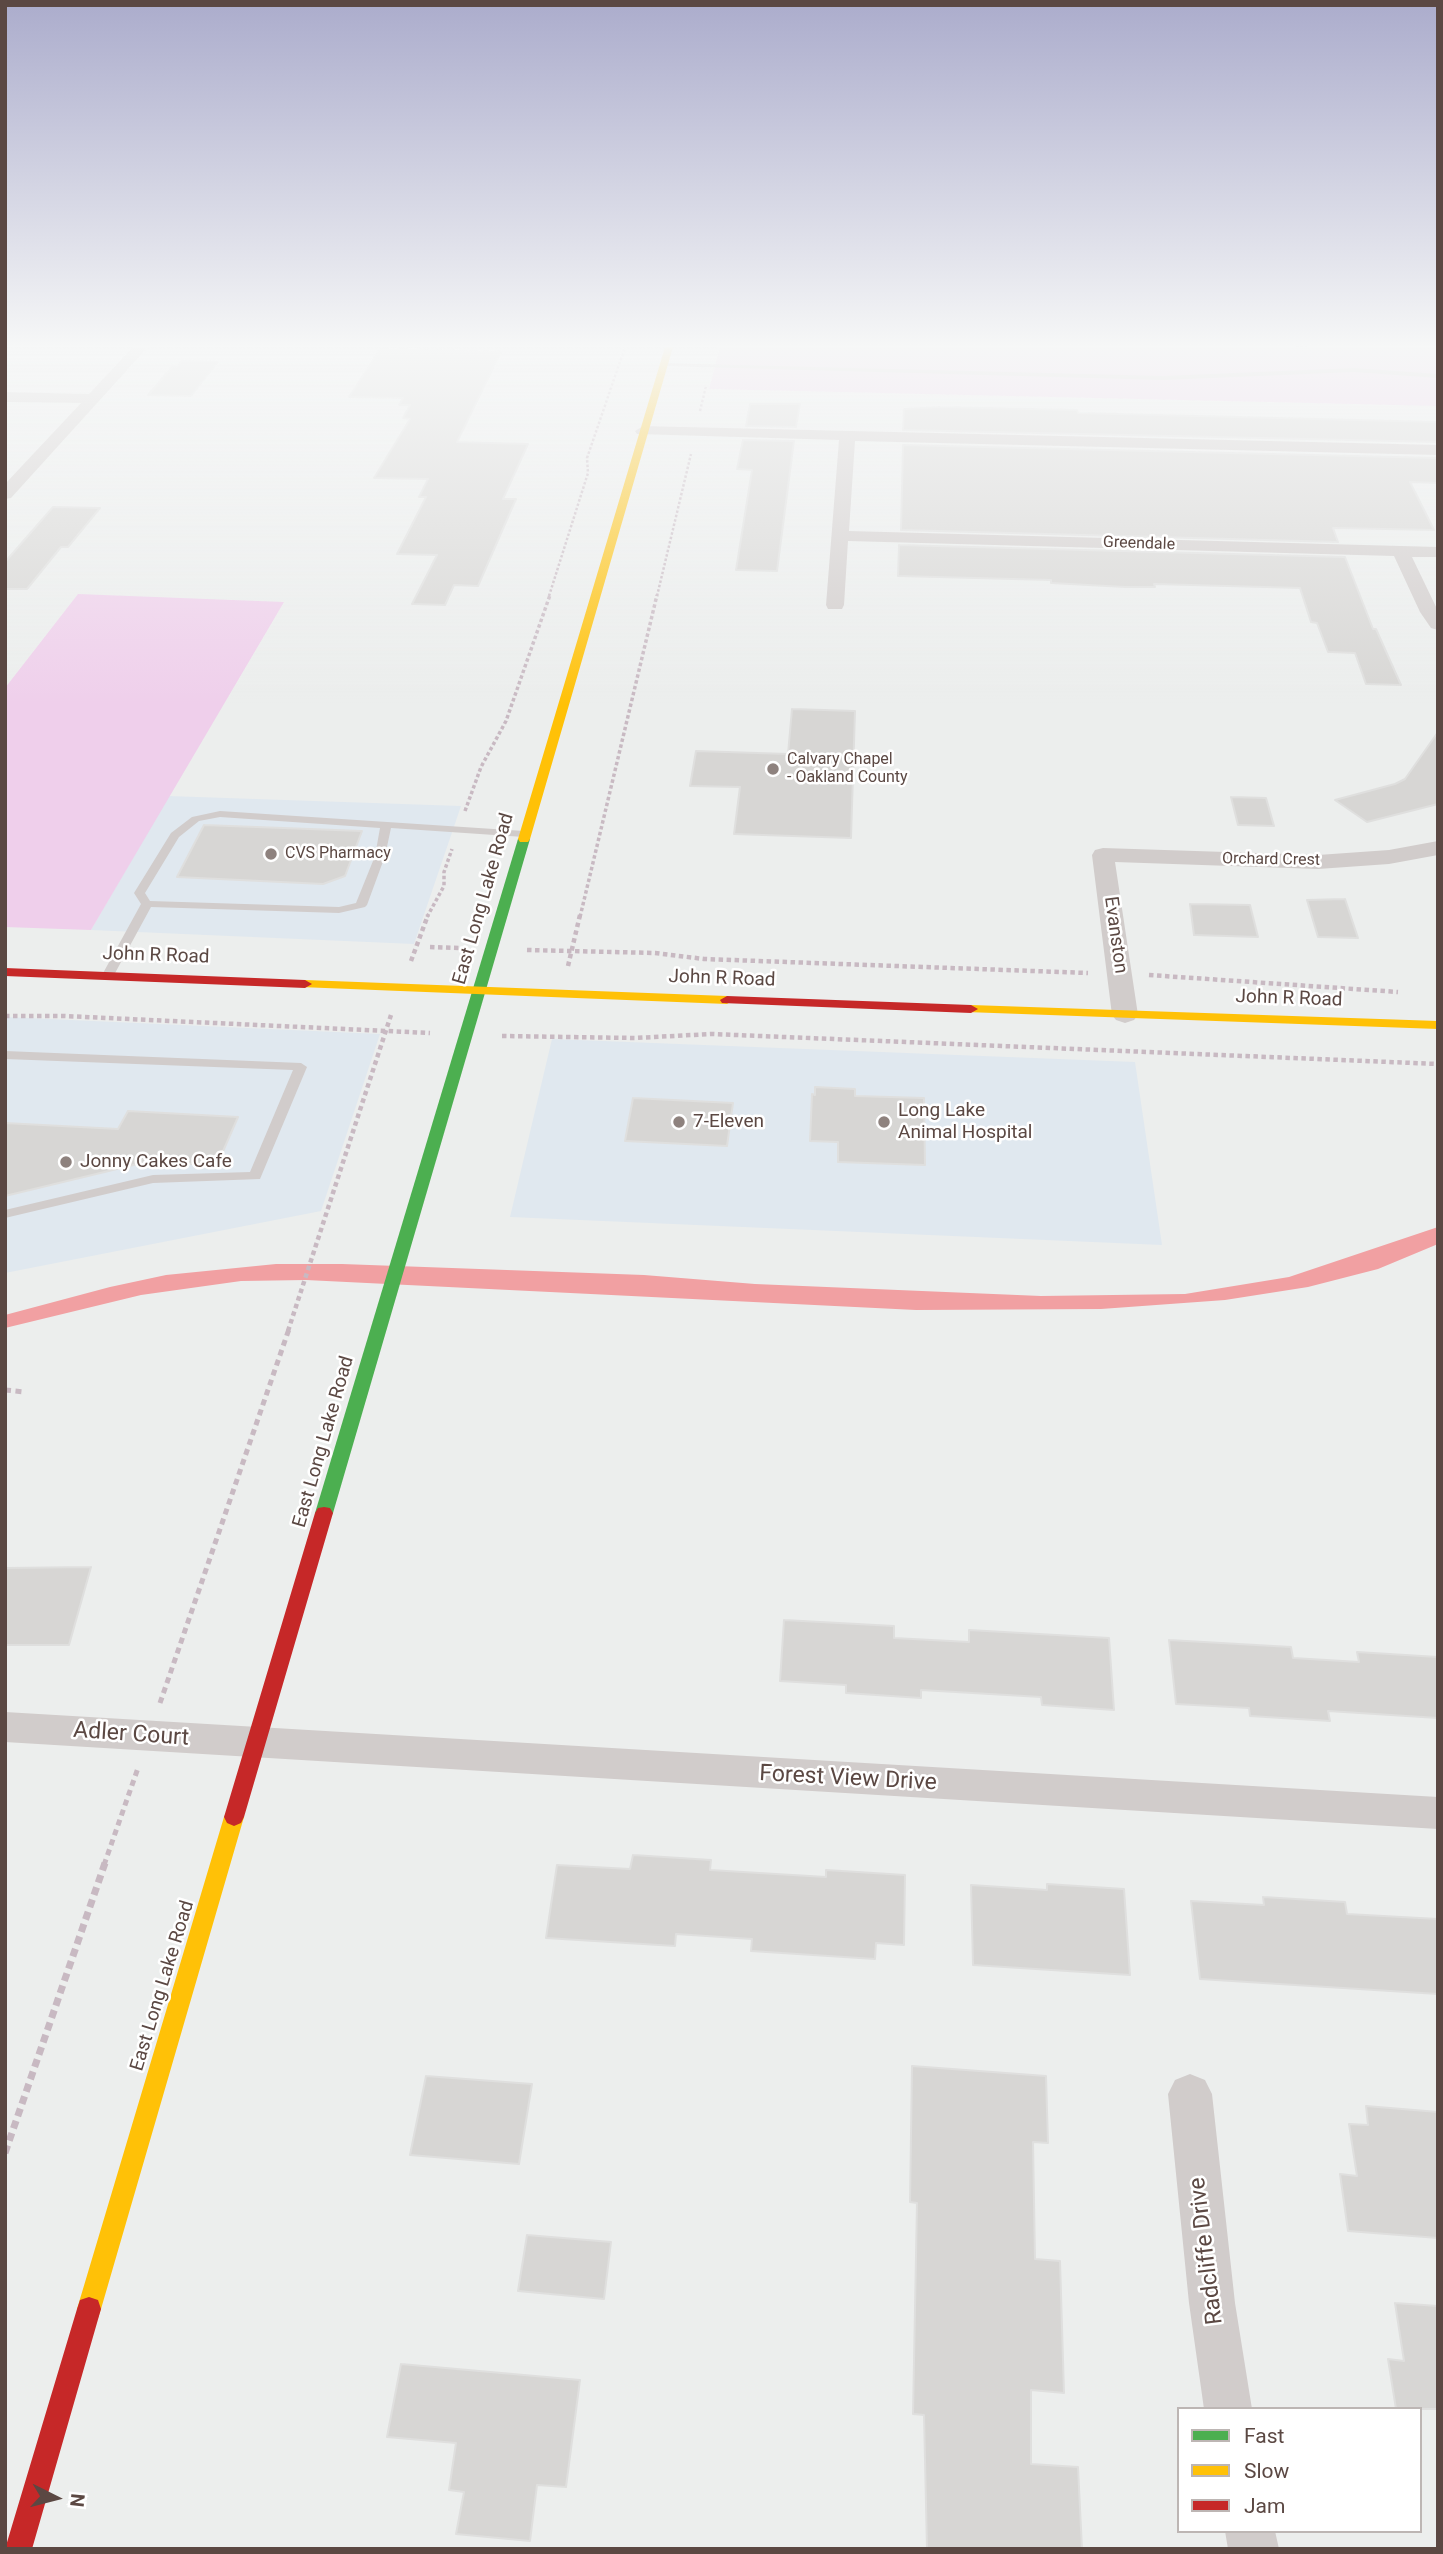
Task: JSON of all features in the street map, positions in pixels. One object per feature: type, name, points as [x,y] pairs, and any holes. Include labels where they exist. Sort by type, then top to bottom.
[{"type":"main road","name":"East Long Lake Road","points":[[18,2549],[480,991],[633,466]]},
{"type":"main road","name":"John R Road","points":[[5,972],[1438,1025]]},
{"type":"street","points":[[5,494],[31,466]]},
{"type":"street","points":[[835,605],[845,466]]},
{"type":"street","name":"Greendale","points":[[841,536],[1438,552]]},
{"type":"street","points":[[1401,551],[1429,612],[1438,624]]},
{"type":"street","name":"Orchard Crest","points":[[1103,855],[1318,862],[1389,857],[1438,848]]},
{"type":"street","name":"Evanston","points":[[1103,855],[1125,1015]]},
{"type":"street","name":"Adler Court","points":[[5,1727],[257,1743]]},
{"type":"street","name":"Forest View Drive","points":[[257,1743],[1438,1813]]},
{"type":"street","name":"Radcliffe Drive","points":[[1190,2094],[1212,2303],[1228,2407]]},
{"type":"lane","points":[[147,904],[139,892],[175,835],[196,819],[220,814],[524,834]]},
{"type":"lane","points":[[147,904],[339,910],[361,905],[380,856],[386,826]]},
{"type":"lane","points":[[108,975],[147,904]]},
{"type":"lane","points":[[5,1055],[301,1067],[255,1176],[153,1179],[5,1214]]},
{"type":"path","points":[[463,816],[481,766],[506,721],[547,604],[588,473],[588,466]]},
{"type":"path","points":[[569,960],[688,466]]},
{"type":"path","points":[[412,958],[425,920],[444,886],[444,872],[456,837]]},
{"type":"path","points":[[551,951],[655,953],[704,959],[1086,973]]},
{"type":"path","points":[[1153,975],[1410,993]]},
{"type":"path","points":[[5,1016],[64,1016],[410,1032]]},
{"type":"path","points":[[158,1708],[287,1335],[389,1021]]},
{"type":"path","points":[[549,1037],[550,1027]]},
{"type":"path","points":[[535,1037],[635,1038],[712,1034],[1438,1064]]},
{"type":"path","points":[[5,1390],[25,1392]]},
{"type":"path","points":[[5,2153],[140,1762]]},
{"type":"shaded area","points":[[78,594],[284,602],[91,930],[5,927],[5,688]]},
{"type":"shaded area","points":[[168,796],[461,806],[414,944],[91,930]]},
{"type":"shaded area","points":[[5,1017],[380,1034],[321,1211],[5,1273]]},
{"type":"shaded area","points":[[552,1039],[1135,1062],[1162,1245],[510,1217]]},
{"type":"shaded area","points":[[1438,1227],[1438,1244],[1378,1269],[1308,1287],[1225,1300],[1101,1309],[916,1310],[306,1280],[241,1281],[141,1295],[5,1328],[5,1315],[110,1287],[166,1275],[276,1264],[644,1275],[755,1284],[1041,1296],[1185,1294],[1289,1277]]},
{"type":"building","points":[[381,466],[518,466],[503,499],[516,499],[478,586],[454,585],[445,605],[412,604],[437,555],[397,554],[426,497],[419,497],[428,479],[374,478]]},
{"type":"building","points":[[738,466],[791,466],[777,571],[736,570],[752,470],[737,469]]},
{"type":"building","points":[[903,466],[1438,466],[1438,483],[1410,482],[1434,530],[1333,528],[1338,542],[901,530]]},
{"type":"building","points":[[53,507],[100,508],[68,547],[61,547],[27,589],[5,589],[5,562]]},
{"type":"building","points":[[899,545],[1345,557],[1373,629],[1376,629],[1401,685],[1366,684],[1355,653],[1328,652],[1317,623],[1311,622],[1300,588],[1154,584],[1155,587],[1125,587],[1051,583],[1051,580],[898,576]]},
{"type":"building","name":"Calvary Chapel - Oakland County","points":[[792,709],[855,711],[851,838],[734,834],[740,787],[690,786],[696,751],[788,754]]},
{"type":"building","points":[[1438,732],[1438,804],[1367,822],[1335,800],[1405,779]]},
{"type":"building","points":[[1231,797],[1266,798],[1274,826],[1238,825]]},
{"type":"building","name":"CVS Pharmacy","points":[[204,825],[362,831],[345,876],[323,884],[177,877]]},
{"type":"building","points":[[1345,899],[1358,938],[1318,937],[1307,900]]},
{"type":"building","points":[[1190,904],[1250,905],[1258,937],[1194,935]]},
{"type":"building","name":"Long Lake Animal Hospital","points":[[815,1087],[855,1089],[855,1096],[924,1098],[925,1165],[838,1162],[838,1142],[810,1141],[812,1094],[815,1095]]},
{"type":"building","name":"7-Eleven","points":[[633,1098],[733,1103],[727,1146],[625,1141]]},
{"type":"building","points":[[128,1111],[238,1117],[217,1165],[146,1162],[5,1196],[5,1123],[118,1129]]},
{"type":"building","points":[[91,1567],[69,1645],[5,1645],[5,1568]]},
{"type":"building","points":[[784,1620],[894,1626],[894,1638],[969,1642],[969,1630],[1109,1638],[1114,1710],[1042,1705],[1041,1697],[921,1690],[921,1698],[846,1693],[846,1685],[780,1681]]},
{"type":"building","points":[[1169,1640],[1291,1647],[1293,1658],[1359,1662],[1357,1652],[1438,1657],[1438,1718],[1328,1711],[1330,1721],[1250,1716],[1249,1708],[1176,1704]]},
{"type":"building","points":[[633,1855],[711,1860],[710,1870],[826,1877],[826,1870],[905,1875],[904,1945],[876,1943],[875,1959],[751,1951],[752,1939],[676,1934],[675,1946],[546,1938],[557,1865],[630,1869]]},
{"type":"building","points":[[1047,1884],[1124,1889],[1130,1975],[973,1965],[971,1885],[1047,1890]]},
{"type":"building","points":[[1263,1897],[1345,1902],[1347,1914],[1438,1919],[1438,1994],[1200,1979],[1191,1901],[1264,1905]]},
{"type":"building","points":[[912,2066],[1046,2076],[1048,2143],[1033,2142],[1035,2259],[1060,2261],[1064,2393],[1031,2390],[1031,2464],[1078,2467],[1082,2549],[927,2549],[924,2415],[913,2414],[917,2203],[910,2202]]},
{"type":"building","points":[[426,2076],[532,2084],[519,2164],[410,2155]]},
{"type":"building","points":[[1366,2106],[1438,2112],[1438,2238],[1348,2231],[1340,2174],[1357,2176],[1349,2124],[1368,2125]]},
{"type":"building","points":[[527,2235],[611,2242],[604,2299],[518,2291]]},
{"type":"building","points":[[1395,2303],[1438,2306],[1438,2409],[1396,2407],[1388,2359],[1404,2361]]},
{"type":"building","points":[[401,2364],[580,2380],[566,2487],[537,2485],[530,2541],[456,2534],[464,2492],[449,2490],[456,2443],[387,2437]]},
{"type":"traffic: fast","points":[[324,1513],[524,839]]},
{"type":"traffic: slow","points":[[524,839],[634,466]]},
{"type":"traffic: slow","points":[[305,984],[727,1000]]},
{"type":"traffic: slow","points":[[971,1009],[1438,1025]]},
{"type":"traffic: slow","points":[[89,2309],[234,1817]]},
{"type":"traffic: jam","points":[[5,972],[305,984]]},
{"type":"traffic: jam","points":[[727,1000],[971,1009]]},
{"type":"traffic: jam","points":[[234,1817],[324,1513]]},
{"type":"traffic: jam","points":[[18,2549],[89,2309]]},
{"type":"place","name":"Calvary Chapel - Oakland County","points":[[773,769]]},
{"type":"place","name":"CVS Pharmacy","points":[[271,854]]},
{"type":"place","name":"7-Eleven","points":[[679,1122]]},
{"type":"place","name":"Long Lake Animal Hospital","points":[[884,1122]]},
{"type":"place","name":"Jonny Cakes Cafe","points":[[66,1162]]}]
